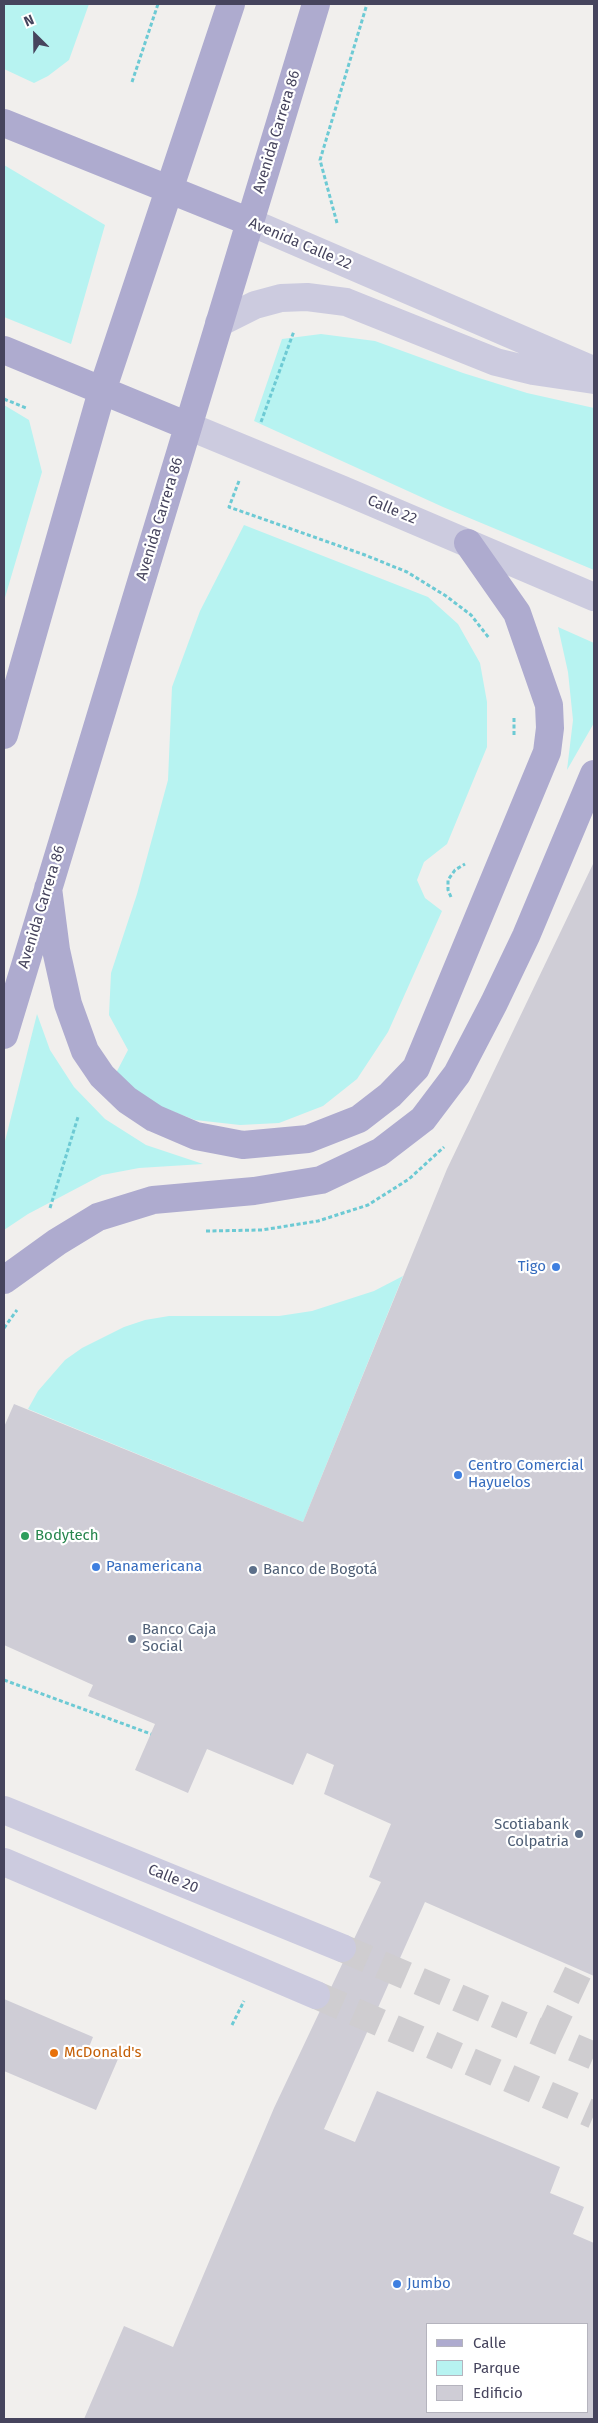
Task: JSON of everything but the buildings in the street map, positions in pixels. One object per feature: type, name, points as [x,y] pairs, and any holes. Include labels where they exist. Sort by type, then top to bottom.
[{"type":"main road","points":[[4,735],[102,391],[231,4]]},
{"type":"main road","name":"Avenida Carrera 86","points":[[4,1035],[316,4]]},
{"type":"main road","name":"Avenida Calle 22","points":[[4,123],[250,222]]},
{"type":"main road","points":[[4,350],[188,426]]},
{"type":"main road","points":[[48,888],[56,950],[68,1004],[86,1051],[102,1076],[127,1100],[154,1118],[196,1136],[243,1145],[308,1139],[359,1119],[390,1095],[416,1068],[548,752],[549,705],[517,613],[468,543]]},
{"type":"main road","points":[[4,1280],[57,1242],[98,1218],[153,1200],[254,1191],[321,1180],[380,1152],[423,1119],[457,1074],[494,1003],[526,936],[594,774]]},
{"type":"street","name":"Avenida Calle 22","points":[[250,222],[594,370]]},
{"type":"street","points":[[219,323],[256,305],[282,298],[307,296],[346,302],[496,362],[594,380]]},
{"type":"street","name":"Calle 22","points":[[188,426],[594,597]]},
{"type":"street","name":"Calle 20","points":[[4,1810],[342,1948]]},
{"type":"street","points":[[4,1862],[316,1995]]},
{"type":"path","points":[[132,82],[158,4]]},
{"type":"path","points":[[326,255],[338,222],[323,180],[320,160],[367,4]]},
{"type":"path","points":[[307,296],[229,507],[365,555],[407,572],[471,614],[492,642]]},
{"type":"path","points":[[4,399],[26,408]]},
{"type":"path","points":[[514,710],[514,737]]},
{"type":"path","points":[[454,903],[448,890],[448,880],[456,870],[468,863]]},
{"type":"path","points":[[49,1212],[78,1117]]},
{"type":"path","points":[[4,1680],[150,1734]]},
{"type":"green space","points":[[4,4],[89,4],[69,60],[48,76],[34,83],[4,69]]},
{"type":"green space","points":[[4,165],[105,225],[71,344],[4,317]]},
{"type":"green space","points":[[321,334],[375,341],[463,373],[527,393],[594,408],[594,570],[443,507],[254,421],[282,339]]},
{"type":"green space","points":[[4,405],[29,420],[42,472],[4,601]]},
{"type":"green space","points":[[244,525],[428,597],[458,624],[480,663],[487,702],[487,747],[447,844],[424,862],[417,880],[425,898],[442,911],[388,1032],[357,1079],[323,1106],[279,1123],[240,1125],[195,1120],[151,1103],[116,1073],[128,1050],[109,1015],[111,973],[137,894],[168,780],[172,687],[200,611]]},
{"type":"green space","points":[[558,627],[594,643],[594,723],[567,770],[573,720],[568,672]]},
{"type":"green space","points":[[37,1014],[50,1050],[74,1087],[105,1119],[146,1145],[203,1164],[139,1168],[102,1175],[28,1214],[4,1230],[4,1145]]},
{"type":"green space","points":[[403,1276],[303,1522],[28,1409],[38,1391],[65,1360],[82,1348],[124,1327],[145,1320],[169,1316],[279,1316],[312,1311],[374,1291]]},
{"type":"tunnel","points":[[342,1948],[594,2056]]},
{"type":"tunnel","points":[[548,2036],[579,1970]]},
{"type":"tunnel","points":[[316,1995],[594,2115]]},
{"type":"place","name":"Tigo","points":[[556,1267]]},
{"type":"place","name":"Centro Comercial Hayuelos","points":[[458,1475]]},
{"type":"place","name":"Bodytech","points":[[25,1536]]},
{"type":"place","name":"Panamericana","points":[[96,1567]]},
{"type":"place","name":"Banco de Bogotá","points":[[253,1570]]},
{"type":"place","name":"Banco Caja Social","points":[[132,1639]]},
{"type":"place","name":"Scotiabank Colpatria","points":[[579,1834]]},
{"type":"place","name":"McDonald's","points":[[54,2053]]},
{"type":"place","name":"Jumbo","points":[[397,2284]]}]
